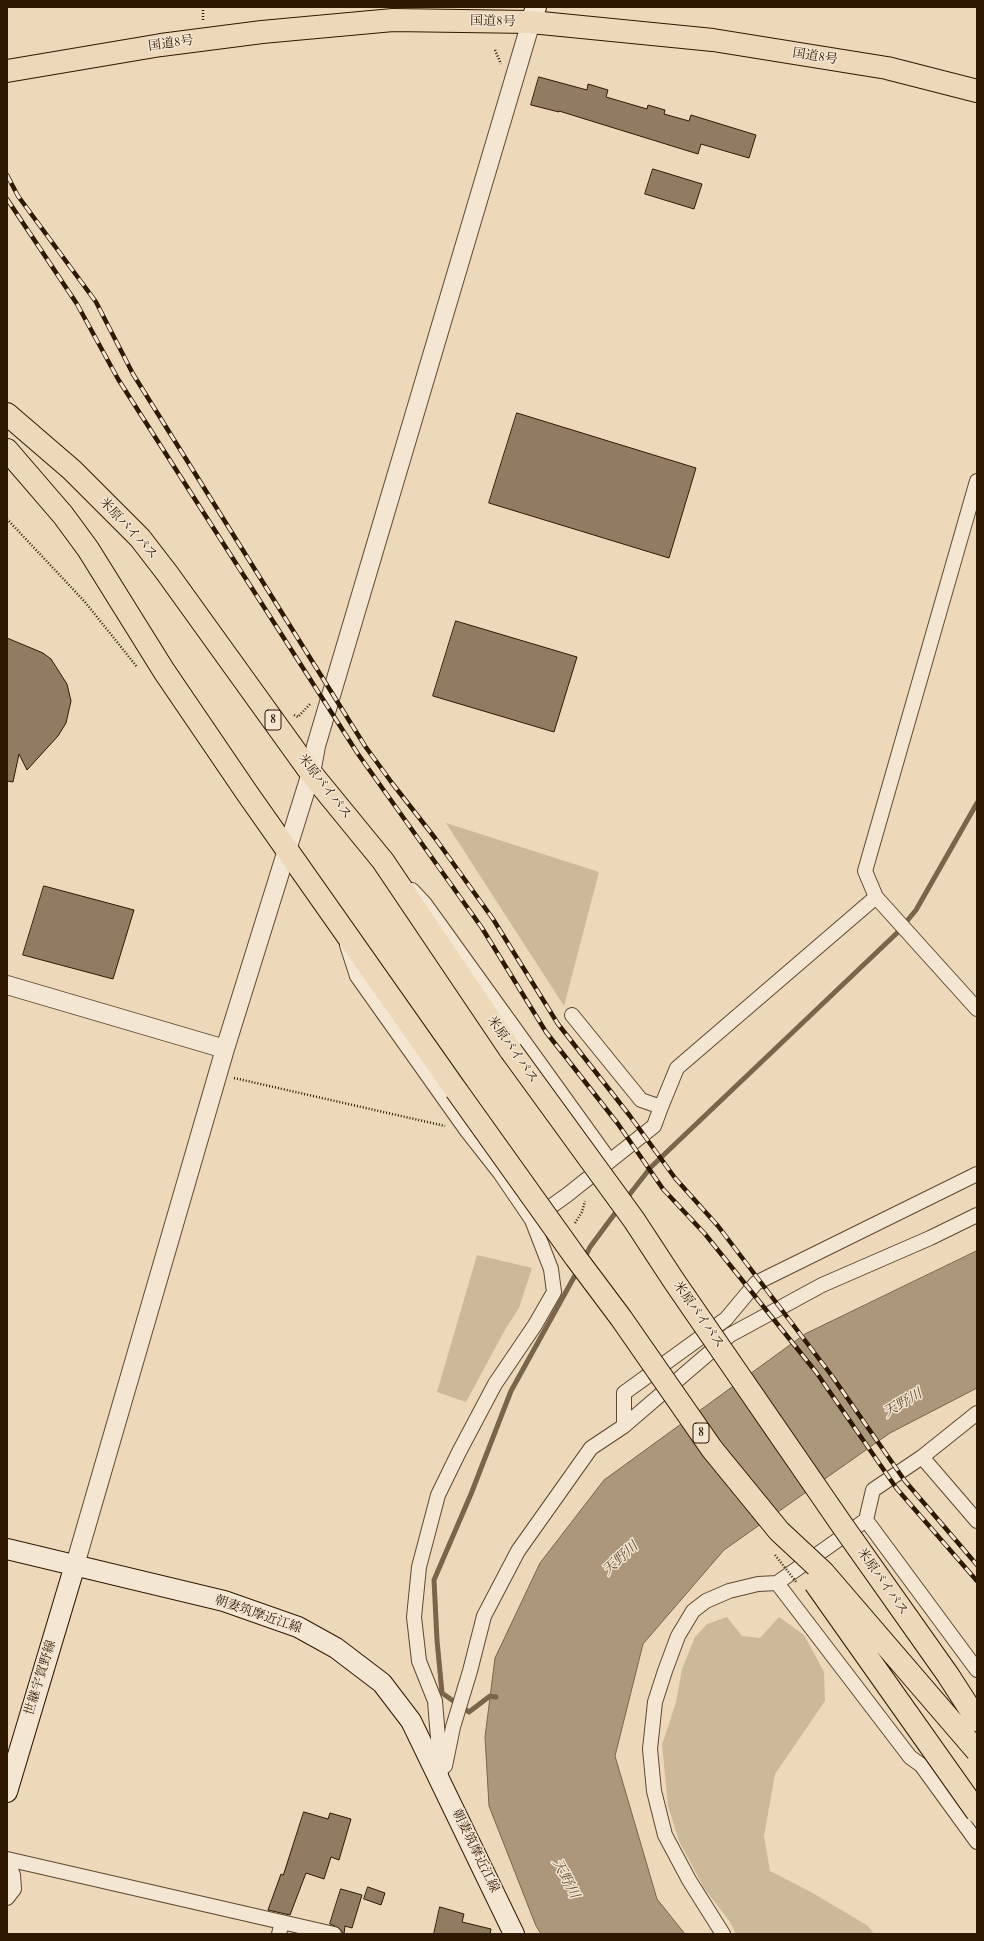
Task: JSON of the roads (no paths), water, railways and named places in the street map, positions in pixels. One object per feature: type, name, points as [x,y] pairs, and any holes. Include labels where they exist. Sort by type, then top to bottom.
[{"type":"highway","name":"国道8号","points":[[7,71],[161,45],[386,20],[534,15],[713,40],[887,68],[977,91]]},
{"type":"highway","name":"米原バイパス","points":[[7,414],[72,470],[140,538],[167,573],[311,773],[383,861],[511,1051],[634,1220],[678,1288],[948,1674],[977,1720]]},
{"type":"highway","name":"8","points":[[7,450],[63,515],[88,549],[164,671],[287,852],[576,1258],[621,1318],[712,1449],[779,1531],[823,1572],[977,1751]]},
{"type":"highway","points":[[779,1531],[977,1812]]},
{"type":"highway","points":[[948,1674],[977,1711]]},
{"type":"main road","name":"朝妻筑摩近江線","points":[[7,1549],[224,1601],[298,1627],[336,1648],[382,1683],[411,1721],[442,1782],[514,1934]]},
{"type":"main road","name":"世継宇賀野線","points":[[7,1792],[75,1565]]},
{"type":"street","points":[[75,1565],[225,1049],[311,773],[316,746],[534,15]]},
{"type":"street","points":[[977,481],[865,871],[876,897],[977,1009]]},
{"type":"street","points":[[383,861],[425,904],[610,1160]]},
{"type":"street","points":[[532,1220],[567,1195],[654,1126],[678,1068],[876,897]]},
{"type":"street","points":[[339,923],[357,976],[467,1131],[500,1173],[532,1220],[551,1269],[554,1292],[536,1325],[494,1384],[459,1452],[438,1495],[419,1567],[414,1617],[419,1661],[435,1701],[442,1782]]},
{"type":"street","points":[[7,985],[225,1049]]},
{"type":"street","points":[[572,1015],[641,1100],[661,1107]]},
{"type":"street","points":[[624,1426],[624,1393],[726,1319],[756,1283],[977,1174]]},
{"type":"street","points":[[442,1782],[453,1727],[470,1671],[484,1616],[518,1551],[591,1448],[624,1426],[730,1335],[822,1285],[930,1238],[977,1215]]},
{"type":"street","points":[[723,1934],[689,1880],[665,1835],[654,1791],[650,1749],[655,1702],[678,1636],[693,1612],[706,1601],[729,1591],[758,1584],[777,1583],[866,1520],[873,1490],[922,1457],[977,1413]]},
{"type":"street","points":[[922,1457],[977,1522]]},
{"type":"street","points":[[866,1520],[977,1670]]},
{"type":"street","points":[[777,1583],[910,1757],[921,1766],[977,1842]]},
{"type":"street","points":[[7,1859],[13,1875],[14,1889],[7,1898]]},
{"type":"street","points":[[7,1859],[281,1928],[334,1934]]},
{"type":"water","name":"天野川","points":[[977,1251],[977,1388],[890,1433],[724,1550],[643,1644],[615,1756],[657,1899],[685,1934],[541,1934],[536,1926],[489,1806],[485,1737],[495,1658],[540,1563],[604,1480],[805,1334]]},
{"type":"waterway","points":[[626,1199],[651,1167],[897,933],[916,910],[977,803]]},
{"type":"waterway","points":[[584,1259],[590,1247],[619,1208]]},
{"type":"waterway","points":[[496,1697],[490,1696],[469,1712],[442,1693],[437,1640],[434,1580],[471,1494],[511,1391],[578,1270]]},
{"type":"railway","points":[[7,175],[18,196],[96,302],[133,374],[365,746],[435,838],[493,919],[558,1024],[630,1116],[675,1178],[718,1226],[832,1376],[905,1481],[977,1565]]},
{"type":"railway","points":[[7,199],[77,304],[118,379],[358,754],[482,928],[546,1032],[618,1124],[663,1189],[705,1234],[816,1372],[897,1489],[977,1581]]}]
